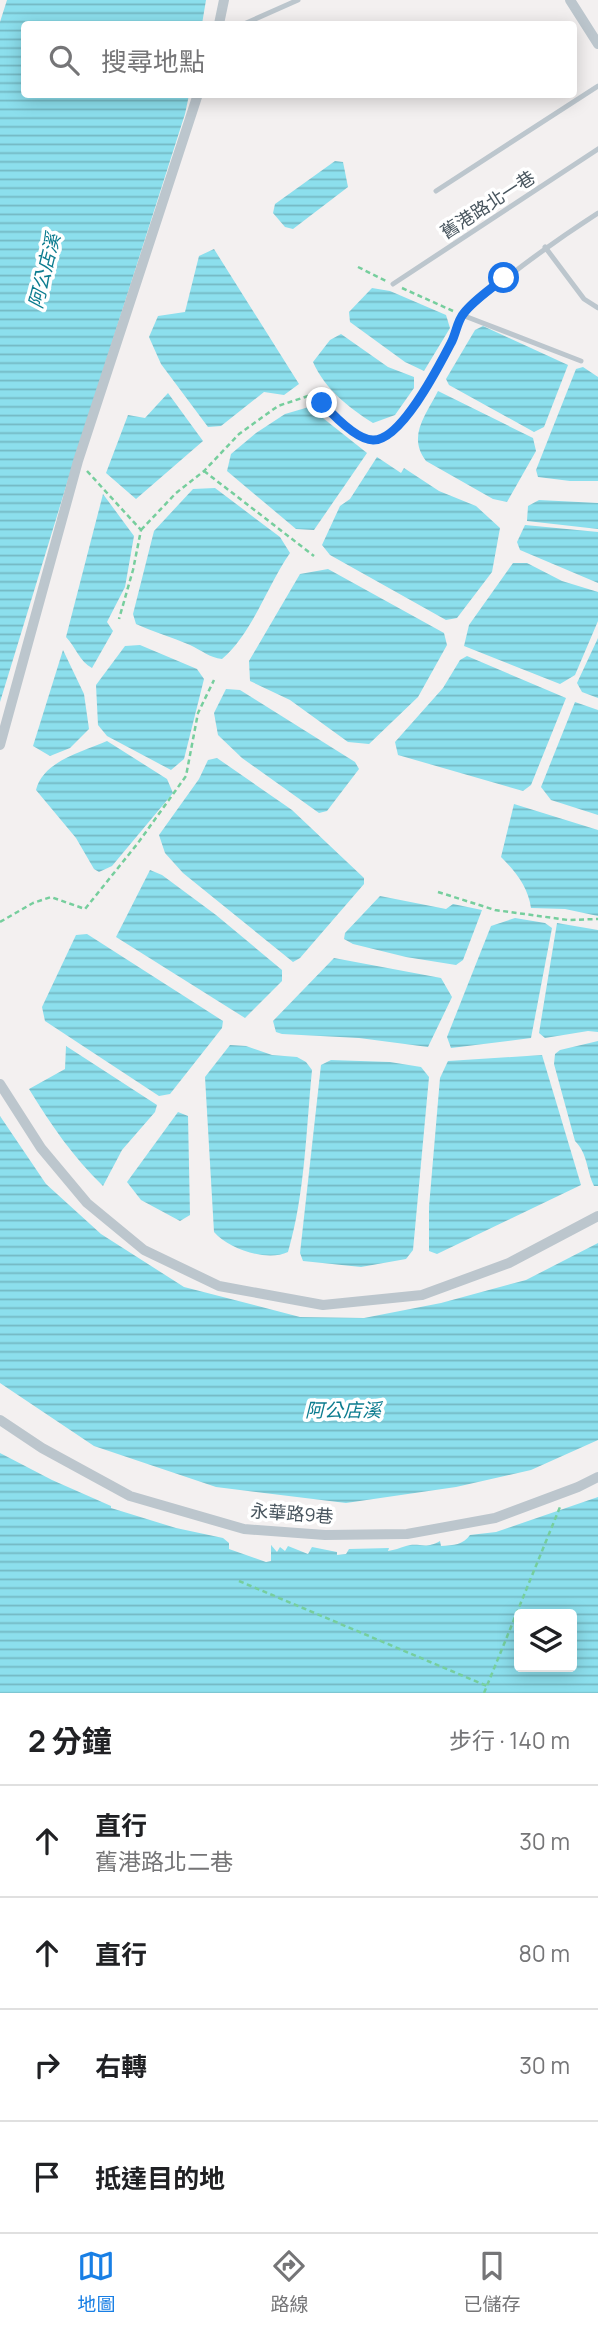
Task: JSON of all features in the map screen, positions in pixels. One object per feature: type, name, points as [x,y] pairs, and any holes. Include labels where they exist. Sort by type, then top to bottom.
[{"type":"street","points":[[220,21],[224,0]]},
{"type":"street","points":[[570,0],[598,44]]},
{"type":"street","points":[[0,745],[78,461],[197,98]]},
{"type":"street","points":[[0,1084],[41,1148],[87,1203],[144,1250],[219,1286],[323,1305],[422,1295],[509,1264],[598,1216]]},
{"type":"street","name":"永華路9巷","points":[[0,1420],[42,1448],[130,1496],[244,1529],[325,1535],[407,1534],[495,1518],[598,1477]]},
{"type":"lane","points":[[251,21],[298,0]]},
{"type":"lane","points":[[436,191],[598,86]]},
{"type":"lane","name":"舊港路北一巷","points":[[393,284],[598,149]]},
{"type":"lane","points":[[581,361],[462,315],[545,247],[598,213]]},
{"type":"lane","points":[[545,247],[584,299],[598,308]]},
{"type":"path","points":[[119,619],[141,530],[239,434],[278,405],[308,396],[322,403],[341,423],[370,441],[381,440],[395,430],[414,404],[453,340],[462,315],[358,267]]},
{"type":"path","points":[[78,461],[141,530]]},
{"type":"path","points":[[204,471],[314,556]]},
{"type":"path","points":[[0,922],[33,903],[51,897],[85,909],[138,843],[186,776],[198,713],[214,680]]},
{"type":"path","points":[[438,892],[495,910],[568,920],[598,919]]},
{"type":"path","points":[[484,1693],[567,1491]]},
{"type":"path","points":[[239,1581],[487,1686]]},
{"type":"water","name":"阿公店溪","points":[[7,0],[206,0],[202,21],[21,21],[21,98],[188,98],[0,702],[0,22]]},
{"type":"water","points":[[335,161],[343,162],[348,187],[293,229],[285,227],[273,213],[275,204]]},
{"type":"water","points":[[214,249],[299,384],[284,395],[264,392],[221,426],[208,427],[161,364],[149,337],[158,316],[185,312],[199,256]]},
{"type":"water","points":[[372,288],[390,291],[446,315],[450,328],[424,371],[405,362],[350,322],[349,312]]},
{"type":"water","points":[[483,326],[568,365],[544,427],[534,432],[449,385],[446,379],[475,330]]},
{"type":"water","points":[[341,334],[388,367],[414,377],[414,388],[395,415],[373,423],[346,404],[318,372],[313,362],[330,340]]},
{"type":"water","points":[[583,367],[598,377],[598,481],[538,477],[536,470],[576,369]]},
{"type":"water","points":[[438,391],[533,438],[536,451],[507,502],[493,499],[426,461],[418,443],[418,434]]},
{"type":"water","points":[[168,393],[203,441],[136,499],[106,473],[128,415],[145,418]]},
{"type":"water","points":[[309,407],[367,453],[314,530],[296,529],[227,471],[231,454],[256,433],[285,414]]},
{"type":"water","points":[[377,457],[401,473],[404,468],[439,491],[476,506],[500,528],[492,572],[457,618],[446,620],[330,555],[322,545],[340,506],[350,499]]},
{"type":"water","points":[[215,488],[280,537],[290,553],[251,623],[233,649],[222,659],[136,624],[133,614],[154,531],[193,489]]},
{"type":"water","points":[[103,494],[134,536],[125,587],[107,622],[113,631],[92,668],[84,662],[66,637]]},
{"type":"water","points":[[539,500],[598,503],[598,529],[527,521],[528,506]]},
{"type":"water","points":[[525,525],[598,532],[598,583],[520,550],[517,542]]},
{"type":"water","points":[[513,563],[527,563],[562,581],[598,592],[598,621],[575,675],[560,684],[464,646],[469,625]]},
{"type":"water","points":[[328,569],[444,633],[447,645],[418,697],[369,744],[348,742],[290,700],[250,681],[249,661],[300,574]]},
{"type":"water","points":[[598,638],[598,698],[582,692],[577,683]]},
{"type":"water","points":[[140,645],[197,669],[204,679],[184,759],[171,770],[107,736],[98,725],[96,685],[125,646]]},
{"type":"water","points":[[63,650],[84,694],[89,729],[70,748],[50,756],[33,746]]},
{"type":"water","points":[[467,656],[566,698],[531,785],[523,791],[398,755],[395,742],[443,688],[460,660]]},
{"type":"water","points":[[226,689],[240,690],[355,762],[359,769],[327,811],[319,813],[242,758],[218,735],[214,713]]},
{"type":"water","points":[[575,702],[598,710],[598,815],[551,800],[541,787]]},
{"type":"water","points":[[107,741],[167,779],[173,793],[112,866],[99,872],[94,869],[76,838],[36,790],[40,780],[55,765]]},
{"type":"water","points":[[217,758],[292,810],[364,878],[364,884],[300,958],[293,962],[183,873],[165,853],[159,835],[199,779],[208,760]]},
{"type":"water","points":[[514,804],[598,830],[598,916],[565,909],[531,908],[520,880],[501,857]]},
{"type":"water","points":[[150,870],[162,875],[216,915],[282,970],[282,981],[245,1018],[116,937]]},
{"type":"water","points":[[380,896],[446,909],[453,904],[482,910],[463,960],[456,965],[406,957],[353,944],[344,939],[345,933]]},
{"type":"water","points":[[515,918],[545,923],[552,928],[531,1038],[451,1048],[447,1037],[491,926]]},
{"type":"water","points":[[557,923],[598,930],[598,1032],[588,1031],[545,1038],[539,1033]]},
{"type":"water","points":[[87,934],[223,1021],[222,1028],[170,1094],[159,1096],[45,1021],[42,1007],[76,935]]},
{"type":"water","points":[[334,958],[441,978],[452,997],[428,1047],[359,1038],[276,1032],[273,1021]]},
{"type":"water","points":[[598,1041],[598,1186],[594,1186],[585,1156],[575,1141],[554,1064],[555,1054],[560,1050]]},
{"type":"water","points":[[230,1045],[246,1046],[272,1055],[297,1057],[306,1062],[312,1070],[298,1208],[288,1252],[279,1255],[249,1252],[229,1244],[214,1232],[205,1077]]},
{"type":"water","points":[[66,1046],[157,1105],[155,1112],[122,1150],[103,1186],[63,1140],[29,1089],[65,1069]]},
{"type":"water","points":[[542,1055],[581,1185],[437,1254],[429,1251],[429,1207],[440,1078],[448,1061]]},
{"type":"water","points":[[331,1060],[390,1062],[421,1067],[429,1077],[413,1250],[406,1259],[361,1267],[303,1261],[300,1253],[321,1065]]},
{"type":"water","points":[[178,1112],[188,1116],[190,1215],[180,1221],[141,1200],[127,1182]]},
{"type":"water","name":"阿公店溪","points":[[0,1116],[46,1184],[101,1234],[184,1287],[300,1317],[364,1318],[441,1303],[526,1280],[598,1243],[598,1440],[531,1470],[456,1487],[346,1503],[216,1487],[94,1446],[0,1383]]},
{"type":"water","points":[[0,1453],[111,1508],[176,1528],[223,1538],[229,1543],[229,1549],[266,1562],[271,1561],[271,1545],[277,1552],[280,1547],[285,1551],[288,1546],[308,1554],[312,1547],[337,1552],[337,1555],[346,1554],[349,1549],[389,1548],[388,1551],[440,1541],[441,1546],[454,1545],[470,1535],[496,1532],[598,1497],[598,1693],[0,1693]]},
{"type":"route","points":[[322,403],[341,423],[370,441],[381,440],[395,430],[422,393],[453,340],[462,315],[504,278]]}]
